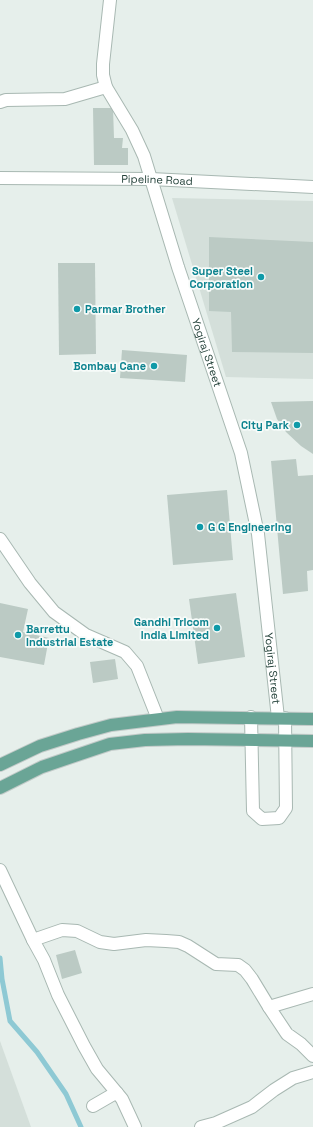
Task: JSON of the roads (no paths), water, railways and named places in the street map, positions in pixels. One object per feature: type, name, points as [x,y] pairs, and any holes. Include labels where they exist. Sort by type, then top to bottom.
[{"type":"main road","points":[[0,765],[40,746],[111,725],[177,717],[313,719]]},
{"type":"main road","points":[[78,734],[84,752]]},
{"type":"main road","points":[[0,788],[42,767],[110,744],[145,740],[188,739],[313,741]]},
{"type":"street","name":"Yogiraj Street","points":[[110,0],[103,64],[103,75],[106,87],[132,130],[144,156],[178,267],[241,453],[258,534],[285,741],[286,808],[279,818],[262,819],[253,811],[252,740]]},
{"type":"street","points":[[0,102],[6,100],[65,99],[106,87]]},
{"type":"street","name":"Pipeline Road","points":[[0,178],[151,179],[313,187]]},
{"type":"street","points":[[0,539],[30,583],[54,612],[86,635],[125,652],[137,666],[158,719]]},
{"type":"street","points":[[251,717],[252,740]]},
{"type":"street","points":[[0,870],[44,960],[58,995],[84,1046],[97,1069],[125,1105],[135,1127]]},
{"type":"street","points":[[33,940],[62,930],[77,931],[100,942],[114,944],[146,940],[179,942],[196,950],[216,964],[238,965],[245,970],[252,979],[288,1034],[313,1056]]},
{"type":"street","points":[[269,1007],[313,994]]},
{"type":"street","points":[[201,1127],[216,1123],[252,1107],[293,1078],[313,1072]]},
{"type":"street","points":[[93,1106],[117,1093]]},
{"type":"waterway","points":[[0,958],[2,979],[10,1021],[37,1052],[66,1094],[81,1127]]},
{"type":"place","name":"Super Steel Corporation","points":[[261,277]]},
{"type":"place","name":"Parmar Brother","points":[[77,309]]},
{"type":"place","name":"Bombay Cane","points":[[154,366]]},
{"type":"place","name":"City Park","points":[[297,425]]},
{"type":"place","name":"G G Engineering","points":[[200,527]]},
{"type":"place","name":"Gandhi Tricom India Limited","points":[[217,628]]},
{"type":"place","name":"Barrettu Industrial Estate","points":[[18,635]]}]
